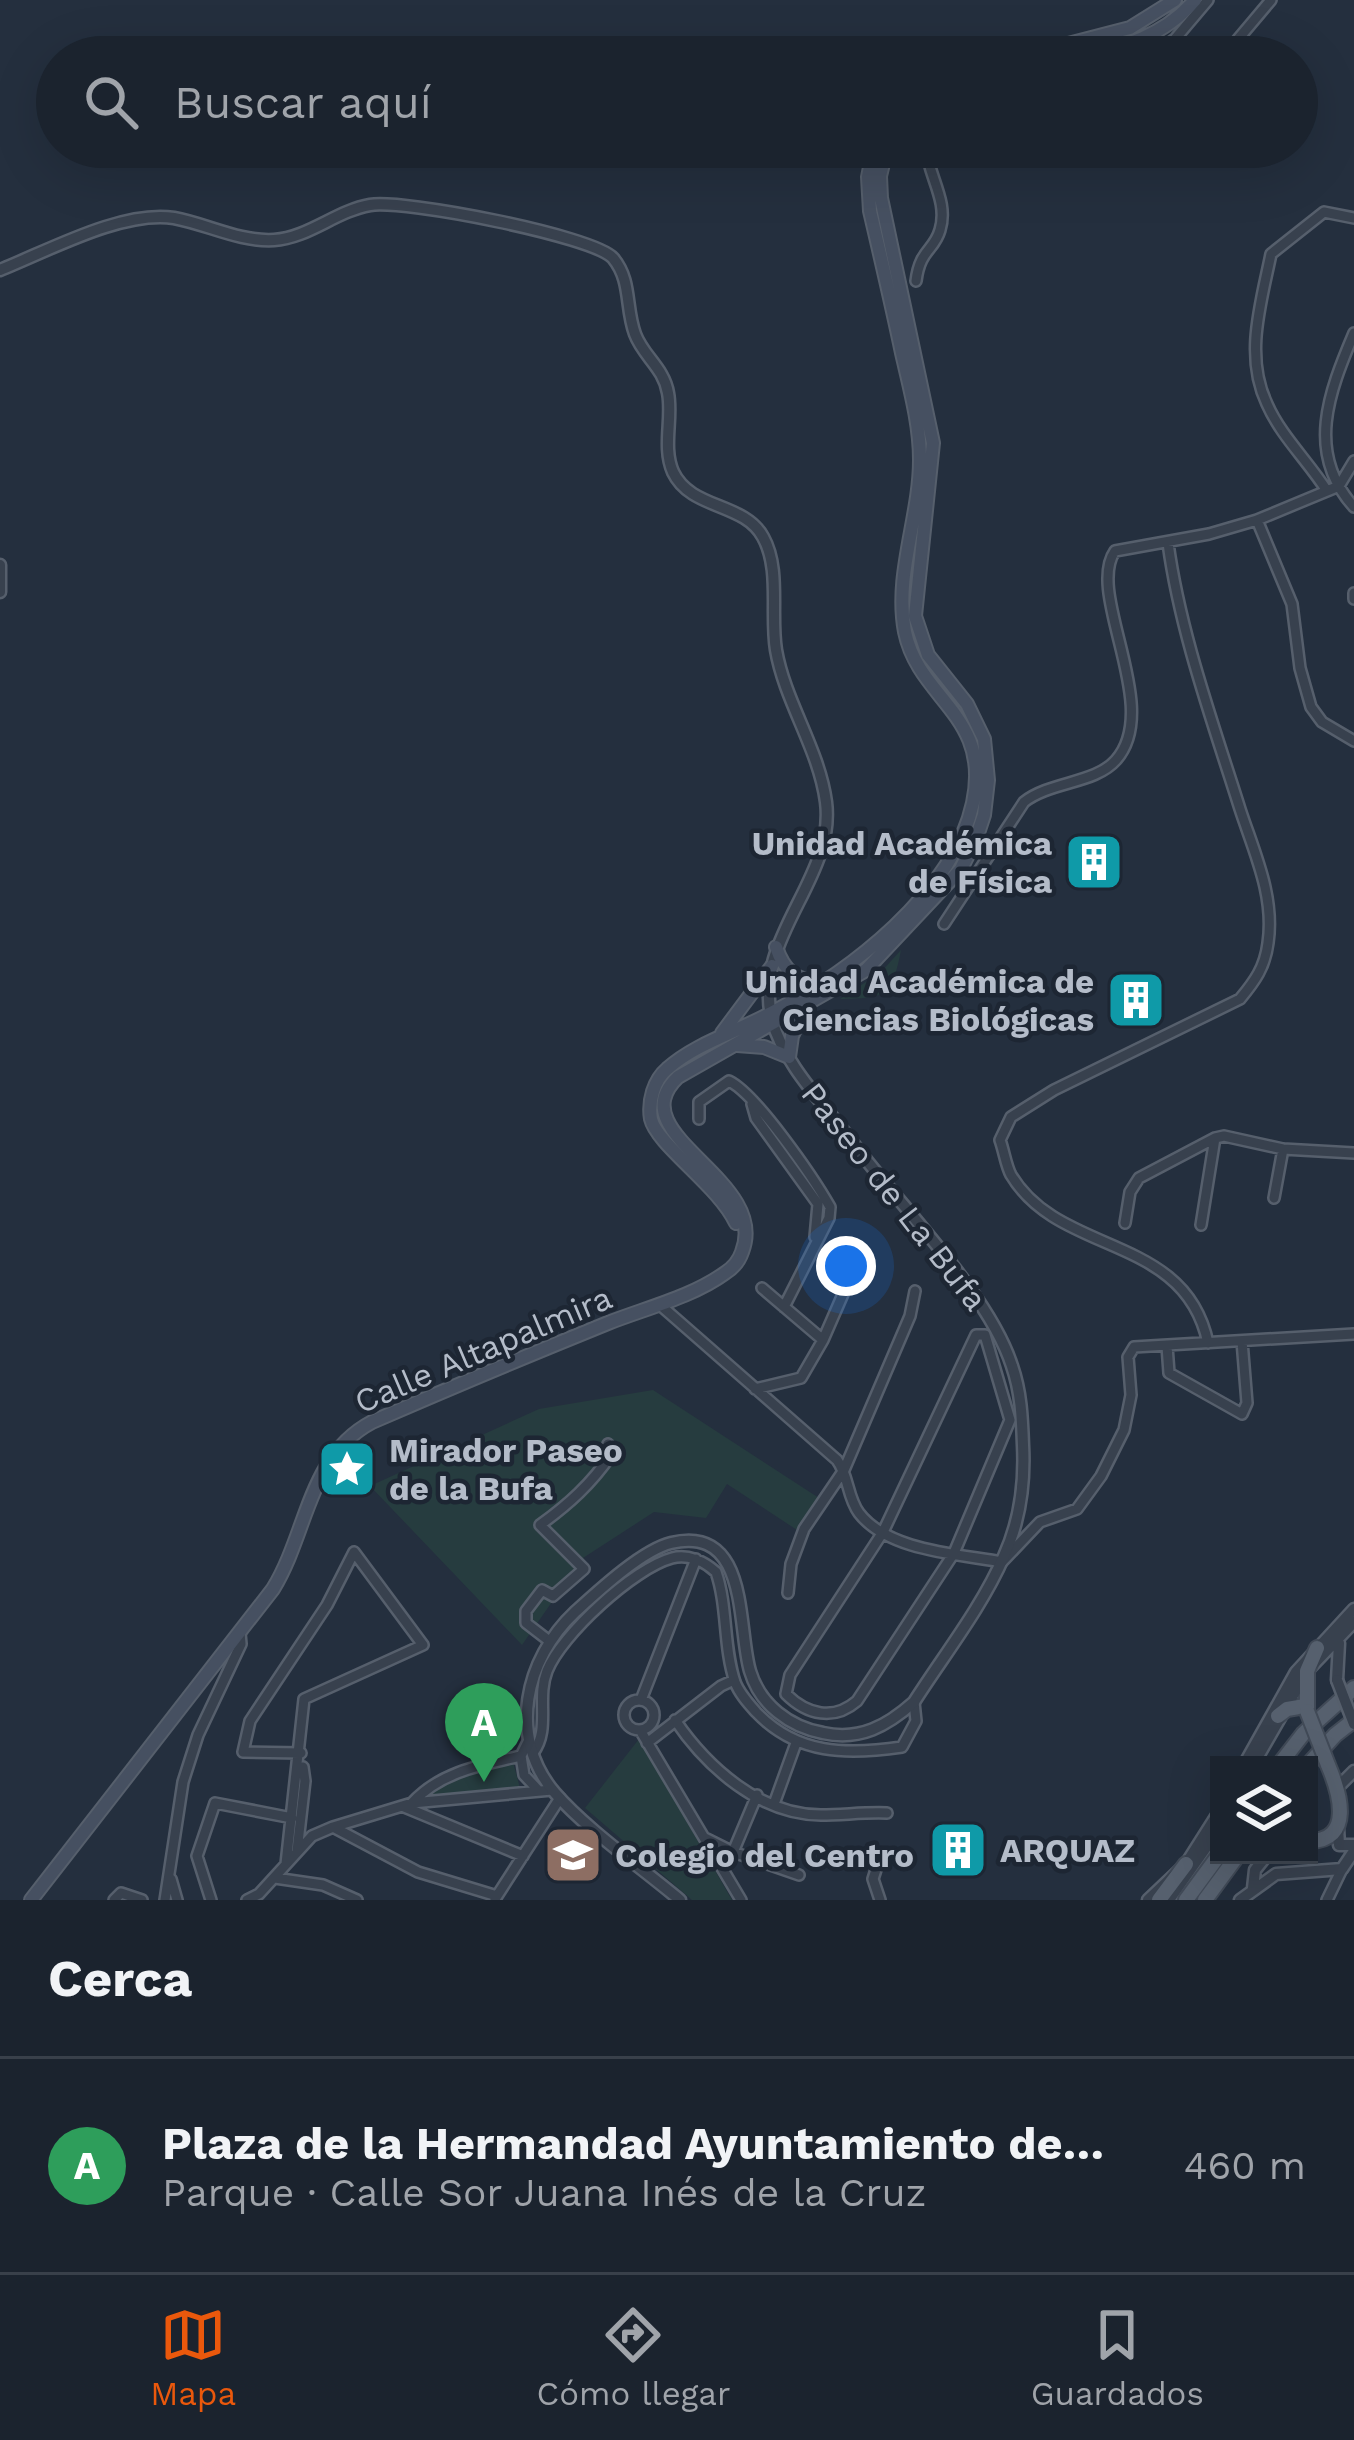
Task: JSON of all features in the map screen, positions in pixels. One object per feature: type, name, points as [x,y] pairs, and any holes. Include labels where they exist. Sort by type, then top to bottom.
[{"type":"main road","points":[[1094,36],[1144,22],[1175,0]]},
{"type":"main road","points":[[1153,36],[1196,0]]},
{"type":"main road","points":[[745,1240],[734,1198],[667,1125],[662,1107],[667,1090],[678,1077],[737,1045],[873,945],[950,860],[968,823],[976,782],[970,736],[920,666],[904,624],[904,582],[920,445],[870,211],[870,168]]},
{"type":"main road","points":[[716,1038],[805,1008],[866,970],[961,868],[976,839],[988,790],[984,739],[967,704],[928,655],[915,616],[933,443],[883,209],[882,168]]},
{"type":"main road","points":[[776,947],[787,971],[807,982],[824,983]]},
{"type":"main road","points":[[745,1240],[709,1183],[656,1132],[650,1112],[662,1073],[732,1024],[772,966]]},
{"type":"main road","points":[[737,1045],[764,1047],[789,1058],[792,1036],[805,1008]]},
{"type":"main road","name":"Calle Altapalmira","points":[[31,1900],[286,1568],[328,1458],[358,1430],[725,1274],[738,1261],[745,1240]]},
{"type":"main road","points":[[1314,1756],[1302,1672],[1317,1648]]},
{"type":"main road","points":[[1286,1756],[1353,1689]]},
{"type":"main road","points":[[1279,1716],[1287,1709],[1306,1709]]},
{"type":"main road","points":[[1318,1762],[1354,1722]]},
{"type":"main road","points":[[1318,1768],[1338,1787],[1343,1806],[1338,1828],[1318,1839]]},
{"type":"main road","points":[[1159,1900],[1186,1864]]},
{"type":"main road","points":[[1186,1900],[1213,1864]]},
{"type":"main road","points":[[1205,1900],[1231,1864]]},
{"type":"street","points":[[1178,36],[1208,0]]},
{"type":"street","points":[[1241,36],[1271,0]]},
{"type":"street","points":[[1144,22],[1151,36]]},
{"type":"street","points":[[916,280],[923,253],[941,228],[943,203],[929,168]]},
{"type":"street","points":[[0,270],[118,224],[146,218],[175,218],[244,238],[272,240],[293,236],[350,210],[391,203],[590,243],[605,250],[627,283],[636,337],[666,382],[668,453],[676,476],[689,492],[756,526],[769,552],[777,656],[824,790],[827,815],[814,867],[776,947],[772,1019]]},
{"type":"street","points":[[1354,218],[1324,212],[1271,254],[1255,335],[1257,379],[1267,406],[1333,489],[1354,507]]},
{"type":"street","points":[[1333,489],[1324,419],[1331,387],[1354,333]]},
{"type":"street","points":[[944,923],[1024,802],[1042,788],[1106,770],[1125,747],[1130,728],[1129,688],[1107,579],[1110,557],[1120,548],[1168,543],[1257,520],[1333,489],[1354,461]]},
{"type":"street","points":[[1257,520],[1292,604],[1300,668],[1311,707],[1322,722],[1354,741]]},
{"type":"street","points":[[1168,543],[1174,584],[1264,873],[1269,940],[1260,975],[1240,999],[1054,1090],[1011,1117],[1000,1140],[1011,1174],[1034,1200],[1061,1221],[1136,1255],[1190,1294],[1203,1317],[1208,1343]]},
{"type":"street","points":[[0,565],[0,592]]},
{"type":"street","name":"Paseo de La Bufa","points":[[772,1019],[789,1058],[976,1298],[1006,1349],[1022,1404],[1024,1475],[1019,1511],[1002,1562],[914,1702]]},
{"type":"street","points":[[699,1119],[699,1102],[728,1081],[736,1084],[818,1204],[814,1243],[784,1306]]},
{"type":"street","points":[[1201,1225],[1215,1138]]},
{"type":"street","points":[[1125,1223],[1130,1192],[1139,1178],[1215,1138],[1283,1149],[1354,1153]]},
{"type":"street","points":[[1274,1198],[1283,1149]]},
{"type":"street","points":[[754,1390],[796,1382],[823,1340],[854,1269]]},
{"type":"street","points":[[763,1288],[823,1340]]},
{"type":"street","points":[[788,1593],[791,1564],[804,1529],[844,1470],[910,1316],[915,1291]]},
{"type":"street","points":[[658,1304],[844,1470],[856,1510],[883,1532],[1002,1562],[1040,1522],[1077,1509],[1101,1476],[1124,1430],[1130,1395],[1129,1352],[1134,1347],[1354,1334]]},
{"type":"street","points":[[976,1335],[985,1335],[1010,1420],[954,1553],[857,1701],[844,1712],[817,1713],[793,1701],[786,1686],[883,1532],[976,1335]]},
{"type":"street","points":[[1167,1346],[1169,1373],[1242,1414],[1247,1403],[1242,1341]]},
{"type":"street","points":[[548,1640],[526,1623],[526,1611],[542,1591],[553,1596],[584,1569],[540,1525],[594,1479],[611,1455],[608,1444]]},
{"type":"street","points":[[680,1900],[550,1793],[527,1750],[530,1684],[548,1640],[593,1596],[661,1547],[699,1543],[712,1548],[730,1567],[750,1672],[778,1713],[796,1726],[844,1737],[867,1733],[894,1720],[914,1702]]},
{"type":"street","points":[[286,1864],[301,1754],[304,1699],[423,1645],[354,1552],[327,1605],[250,1721],[243,1752],[301,1754]]},
{"type":"street","points":[[407,1804],[461,1770],[527,1750],[543,1733],[543,1682],[566,1638],[646,1571],[677,1557],[696,1559],[716,1572],[734,1679],[749,1705],[796,1743],[845,1752],[902,1747],[916,1720],[914,1702]]},
{"type":"street","points":[[641,1700],[696,1559]]},
{"type":"street","points":[[1317,1648],[1354,1609]]},
{"type":"street","points":[[1253,1756],[1302,1672],[1354,1622]]},
{"type":"street","points":[[169,1898],[167,1868],[183,1782],[198,1735],[241,1644],[240,1633]]},
{"type":"street","points":[[1342,1634],[1336,1650],[1336,1679],[1354,1722]]},
{"type":"street","points":[[1302,1672],[1320,1671],[1336,1679]]},
{"type":"street","points":[[647,1743],[734,1679]]},
{"type":"street","points":[[1254,1756],[1291,1687]]},
{"type":"street","points":[[640,1730],[652,1723],[654,1714],[641,1700],[632,1702],[624,1714],[627,1724],[640,1730],[740,1900]]},
{"type":"street","points":[[675,1720],[716,1770],[774,1804],[818,1815],[887,1813]]},
{"type":"street","points":[[774,1804],[796,1743]]},
{"type":"street","points":[[297,1851],[305,1780],[301,1754]]},
{"type":"street","points":[[1338,1787],[1354,1771]]},
{"type":"street","points":[[247,1900],[258,1897],[312,1836],[333,1827],[407,1804],[550,1793]]},
{"type":"street","points":[[333,1827],[418,1872],[496,1898],[523,1856],[550,1793]]},
{"type":"street","points":[[733,1852],[757,1795]]},
{"type":"street","points":[[211,1900],[197,1856],[215,1803],[292,1818]]},
{"type":"street","points":[[407,1804],[523,1856]]},
{"type":"street","points":[[1327,1900],[1354,1848],[1339,1845],[1338,1828]]},
{"type":"street","points":[[1148,1900],[1186,1864],[1210,1829]]},
{"type":"street","points":[[700,1835],[799,1875]]},
{"type":"street","points":[[1169,1900],[1210,1842]]},
{"type":"street","points":[[880,1900],[873,1880],[881,1854]]},
{"type":"street","points":[[1252,1888],[1260,1864]]},
{"type":"street","points":[[1240,1900],[1276,1874],[1342,1868]]},
{"type":"street","points":[[275,1878],[323,1885],[357,1900]]},
{"type":"street","points":[[114,1900],[121,1893],[142,1900]]},
{"type":"green space","points":[[901,950],[894,977],[884,992],[840,999],[881,972]]},
{"type":"green space","points":[[653,1390],[819,1498],[797,1530],[727,1484],[706,1518],[654,1512],[583,1558],[591,1568],[554,1599],[522,1645],[370,1486],[539,1409]]},
{"type":"green space","points":[[639,1739],[732,1900],[692,1900],[585,1808]]},
{"type":"green space","points":[[513,1762],[520,1788],[427,1799],[427,1793],[464,1775]]},
{"type":"place","name":"Unidad Académica de Física","points":[[1094,862]]},
{"type":"place","name":"Unidad Académica de Ciencias Biológicas","points":[[1136,1000]]},
{"type":"place","name":"Mirador Paseo de la Bufa","points":[[347,1469]]},
{"type":"place","name":"Plaza de la Hermandad Ayuntamiento de…","points":[[484,1782]]},
{"type":"place","name":"ARQUAZ","points":[[958,1850]]},
{"type":"place","name":"Colegio del Centro","points":[[573,1855]]}]
